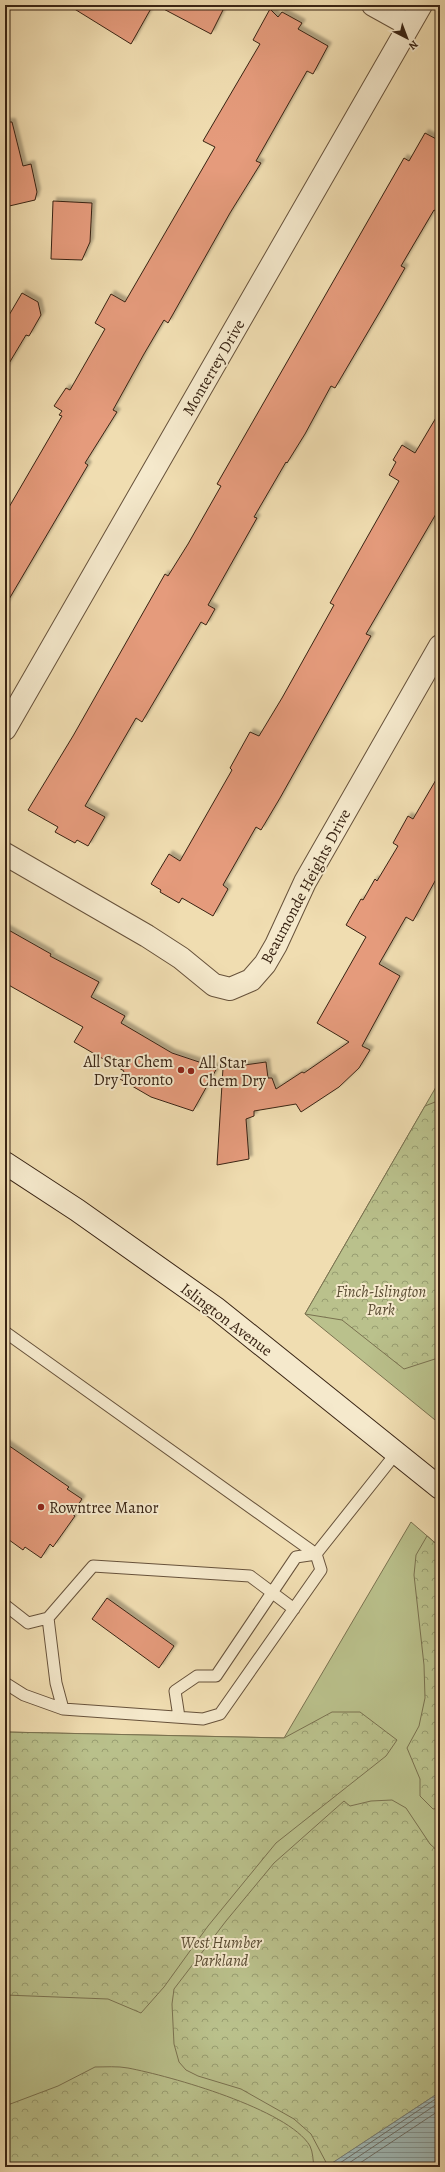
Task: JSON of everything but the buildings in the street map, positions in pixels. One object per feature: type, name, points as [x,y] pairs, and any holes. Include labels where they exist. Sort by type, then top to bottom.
[{"type":"street","points":[[374,5],[409,25]]},
{"type":"street","name":"Monterrey Drive","points":[[5,729],[421,5]]},
{"type":"street","name":"Beaumonde Heights Drive","points":[[5,854],[147,936],[181,958],[214,985],[230,989],[251,980],[264,964],[276,945],[305,882],[440,646]]},
{"type":"street","name":"Islington Avenue","points":[[5,1163],[76,1210],[217,1309],[440,1488]]},
{"type":"lane","points":[[5,1332],[316,1554],[321,1570],[220,1714],[203,1719],[63,1709],[24,1695],[5,1683]]},
{"type":"lane","points":[[179,1717],[175,1691],[197,1676],[216,1676],[273,1594],[296,1557],[316,1554],[397,1452]]},
{"type":"lane","points":[[5,1605],[28,1623],[48,1618],[93,1566],[250,1576],[294,1609]]},
{"type":"lane","points":[[48,1618],[56,1684],[63,1709]]},
{"type":"green space","name":"Finch-Islington Park","points":[[440,1080],[440,1424],[305,1314]]},
{"type":"green space","name":"Finch-Islington Park","points":[[440,1100],[440,1360],[438,1358],[404,1369],[342,1320],[305,1314],[425,1106]]},
{"type":"green space","name":"West Humber Parkland","points":[[411,1522],[440,1547],[440,2167],[5,2167],[5,1732],[284,1738]]},
{"type":"green space","points":[[427,1536],[440,1547],[440,1808],[433,1809],[420,1796],[420,1779],[407,1748],[419,1726],[425,1698],[424,1665],[414,1575],[416,1555]]},
{"type":"green space","points":[[332,1712],[360,1712],[397,1740],[386,1756],[276,1843],[208,1926],[164,1987],[141,2013],[108,1999],[5,1995],[5,1732],[284,1738]]},
{"type":"green space","points":[[392,1800],[406,1808],[430,1844],[440,1853],[440,2092],[328,2166],[311,2134],[294,2119],[241,2089],[198,2076],[186,2070],[179,2062],[174,2044],[172,2004],[174,1989],[226,1921],[274,1863],[344,1801],[350,1806],[371,1801]]},
{"type":"green space","points":[[95,2067],[124,2067],[171,2078],[198,2086],[254,2107],[278,2119],[298,2132],[310,2146],[314,2167],[5,2167],[5,2106],[58,2086]]},
{"type":"water","points":[[440,2092],[440,2167],[326,2167]]},
{"type":"place","name":"All Star Chem Dry Toronto","points":[[181,1070]]},
{"type":"place","name":"All Star Chem Dry","points":[[191,1071]]},
{"type":"place","name":"Rowntree Manor","points":[[41,1507]]}]
